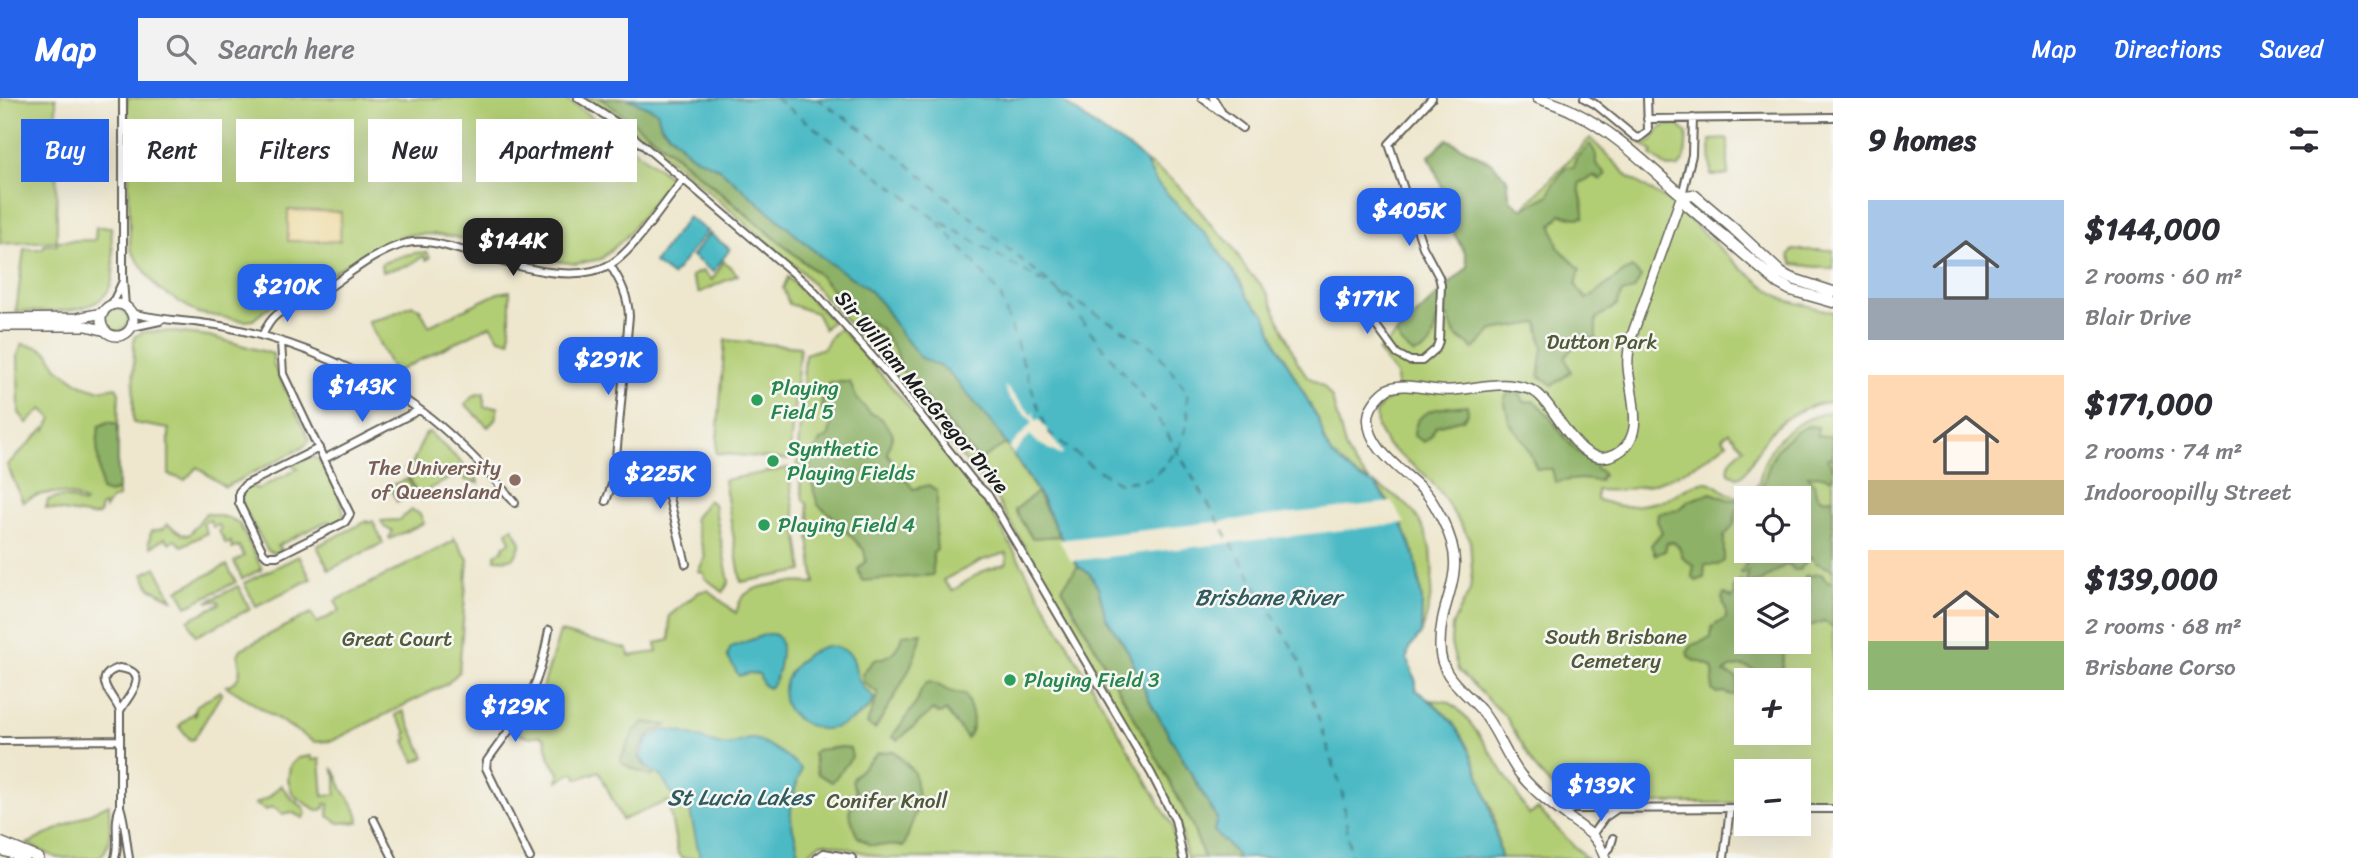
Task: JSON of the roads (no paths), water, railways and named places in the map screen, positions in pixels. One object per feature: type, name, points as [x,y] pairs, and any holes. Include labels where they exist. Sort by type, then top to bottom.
[{"type":"main road","points":[[1538,98],[1574,112],[1595,124],[1683,195],[1687,205],[1778,283],[1791,290],[1833,302]]},
{"type":"main road","points":[[1683,195],[1694,195],[1781,273],[1833,292]]},
{"type":"street","points":[[122,98],[123,279],[132,327]]},
{"type":"street","name":"Sir William MacGregor Drive","points":[[578,98],[617,124],[810,287],[889,375],[974,482],[988,495],[1151,773],[1175,820],[1183,858]]},
{"type":"street","points":[[1202,98],[1241,128]]},
{"type":"street","points":[[1213,98],[1222,113]]},
{"type":"street","points":[[1350,290],[1397,354],[1422,361],[1436,349],[1439,341],[1440,277],[1423,247],[1389,143],[1432,98]]},
{"type":"street","points":[[1584,98],[1639,138],[1647,131],[1647,98]]},
{"type":"street","points":[[1647,119],[1833,117]]},
{"type":"street","points":[[1613,838],[1604,856],[1592,835],[1531,786],[1518,772],[1482,712],[1445,672],[1440,659],[1440,626],[1455,576],[1453,548],[1442,520],[1427,495],[1374,441],[1369,426],[1369,413],[1381,395],[1394,387],[1443,390],[1515,386],[1537,393],[1585,451],[1604,457],[1618,453],[1626,447],[1634,431],[1635,419],[1628,366],[1630,341],[1683,195],[1692,155],[1693,118]]},
{"type":"street","points":[[262,336],[270,319],[280,312],[314,298],[340,277],[407,243],[436,243],[542,271],[573,273],[610,265],[624,254],[684,179]]},
{"type":"street","points":[[606,501],[614,479],[629,316],[628,300],[623,286],[610,265]]},
{"type":"street","points":[[0,319],[84,318],[103,313],[111,306],[123,279]]},
{"type":"street","points":[[111,306],[162,320],[207,323],[262,336],[345,368],[392,392],[419,410],[457,443],[515,503]]},
{"type":"street","points":[[103,313],[102,323],[106,331]]},
{"type":"street","points":[[0,326],[87,326],[120,336],[132,327],[162,320]]},
{"type":"street","points":[[281,342],[283,374],[349,509],[350,518],[277,556],[266,556],[239,503],[239,492],[245,485],[319,448]]},
{"type":"street","points":[[324,459],[419,410]]},
{"type":"street","points":[[614,479],[668,494],[686,564]]},
{"type":"street","points":[[530,858],[486,768],[486,761],[530,697],[539,675],[549,630]]},
{"type":"street","points":[[115,858],[117,813],[120,807],[120,711],[117,702],[107,693],[104,682],[109,673],[119,668],[129,670],[136,684],[134,692],[120,711]]},
{"type":"street","points":[[0,741],[120,740]]},
{"type":"street","points":[[120,807],[129,858]]},
{"type":"street","points":[[1592,835],[1604,818],[1617,808]]},
{"type":"street","points":[[1724,858],[1730,808]]},
{"type":"street","points":[[1562,812],[1573,809],[1734,808]]},
{"type":"street","points":[[1811,809],[1833,809]]},
{"type":"street","points":[[374,820],[393,858]]},
{"type":"street","points":[[0,842],[39,858]]},
{"type":"street","points":[[0,850],[18,857]]},
{"type":"street","points":[[818,858],[824,853],[852,858]]},
{"type":"water","name":"Brisbane River","points":[[627,98],[1059,98],[1134,151],[1145,161],[1156,182],[1210,239],[1241,283],[1248,298],[1265,314],[1277,344],[1320,423],[1331,454],[1358,477],[1375,484],[1402,524],[1415,556],[1422,600],[1421,634],[1409,648],[1407,659],[1416,682],[1416,690],[1448,717],[1462,736],[1489,805],[1501,858],[1238,858],[1214,831],[1217,818],[1149,700],[1128,651],[1106,617],[1098,588],[1090,574],[1078,566],[1043,500],[994,425],[947,370],[920,357],[882,304],[866,287],[825,260],[720,169],[691,155],[661,125],[657,111]]},
{"type":"water","points":[[688,217],[707,231],[672,276],[654,263]]},
{"type":"water","points":[[709,233],[730,249],[713,272],[692,256]]},
{"type":"water","points":[[767,634],[778,637],[781,648],[778,672],[769,688],[763,685],[759,674],[739,676],[727,656],[731,647]]},
{"type":"water","points":[[826,646],[838,648],[851,655],[858,679],[874,699],[867,709],[854,719],[824,729],[813,727],[795,717],[787,708],[784,693],[785,684],[794,667],[809,654]]},
{"type":"water","name":"St Lucia Lakes","points":[[664,730],[684,733],[722,745],[755,739],[798,765],[801,769],[791,813],[798,858],[700,858],[690,811],[673,796],[662,777],[648,768],[640,756],[648,739]]},
{"type":"place","name":"Playing Field 5","points":[[757,400]]},
{"type":"place","name":"Synthetic Playing Fields","points":[[773,461]]},
{"type":"place","name":"The University of Queensland","points":[[515,480]]},
{"type":"place","name":"Playing Field 4","points":[[764,525]]},
{"type":"place","name":"Playing Field 3","points":[[1010,680]]},
{"type":"park label","name":"Dutton Park","points":[[1602,342]]},
{"type":"park label","name":"Great Court","points":[[397,639]]},
{"type":"park label","name":"South Brisbane Cemetery","points":[[1616,649]]},
{"type":"park label","name":"Conifer Knoll","points":[[887,801]]}]
